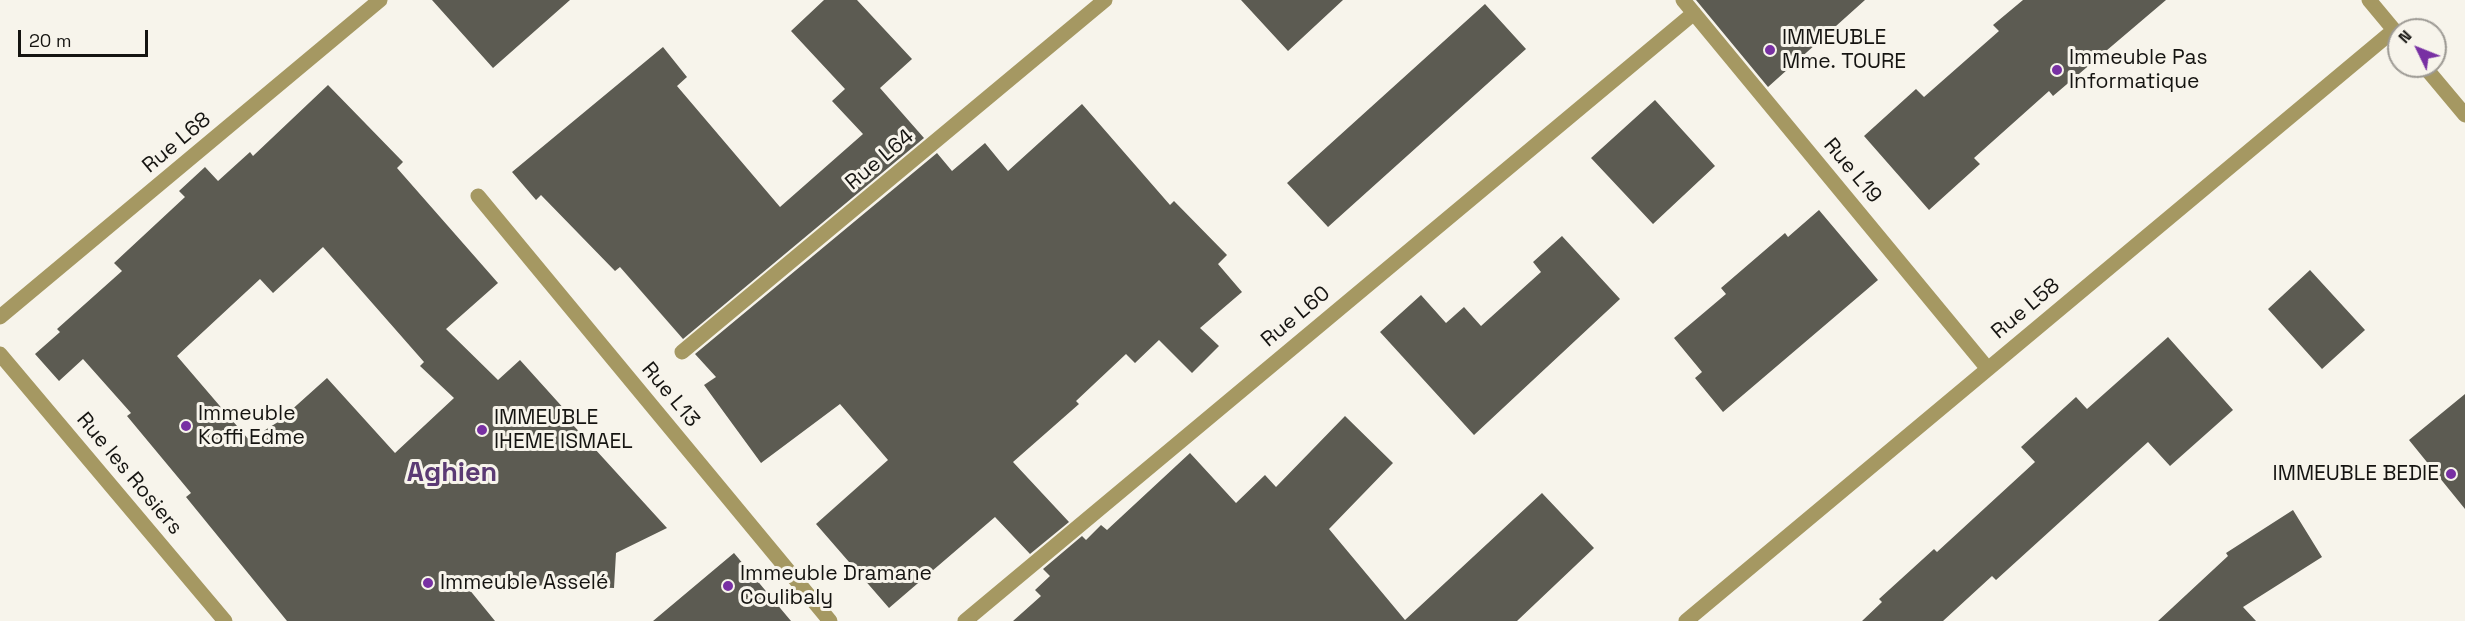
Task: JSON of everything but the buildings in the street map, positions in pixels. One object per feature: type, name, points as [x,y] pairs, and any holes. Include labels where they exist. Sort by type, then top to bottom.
[{"type":"street","name":"Rue L68","points":[[0,317],[380,0]]},
{"type":"street","name":"Rue L64","points":[[682,352],[1105,0]]},
{"type":"street","name":"Rue L19","points":[[1683,0],[1988,369]]},
{"type":"street","points":[[2369,0],[2387,22]]},
{"type":"street","name":"Rue L60","points":[[965,621],[1694,13]]},
{"type":"street","name":"Rue L58","points":[[1686,621],[2387,40]]},
{"type":"street","points":[[2434,78],[2465,115]]},
{"type":"street","name":"Rue L13","points":[[478,196],[830,621]]},
{"type":"street","name":"Rue les Rosiers","points":[[0,354],[225,621]]},
{"type":"place","name":"IMMEUBLE Mme. TOURE","points":[[1770,50]]},
{"type":"place","name":"Immeuble Pas Informatique","points":[[2057,70]]},
{"type":"place","name":"Immeuble Koffi Edme","points":[[186,426]]},
{"type":"place","name":"IMMEUBLE IHEME ISMAEL","points":[[482,430]]},
{"type":"place","name":"IMMEUBLE BEDIE","points":[[2451,474]]},
{"type":"place","name":"Immeuble Asselé","points":[[428,583]]},
{"type":"place","name":"Immeuble Dramane Coulibaly","points":[[728,586]]},
{"type":"district","name":"Aghien","points":[[452,474]]}]
